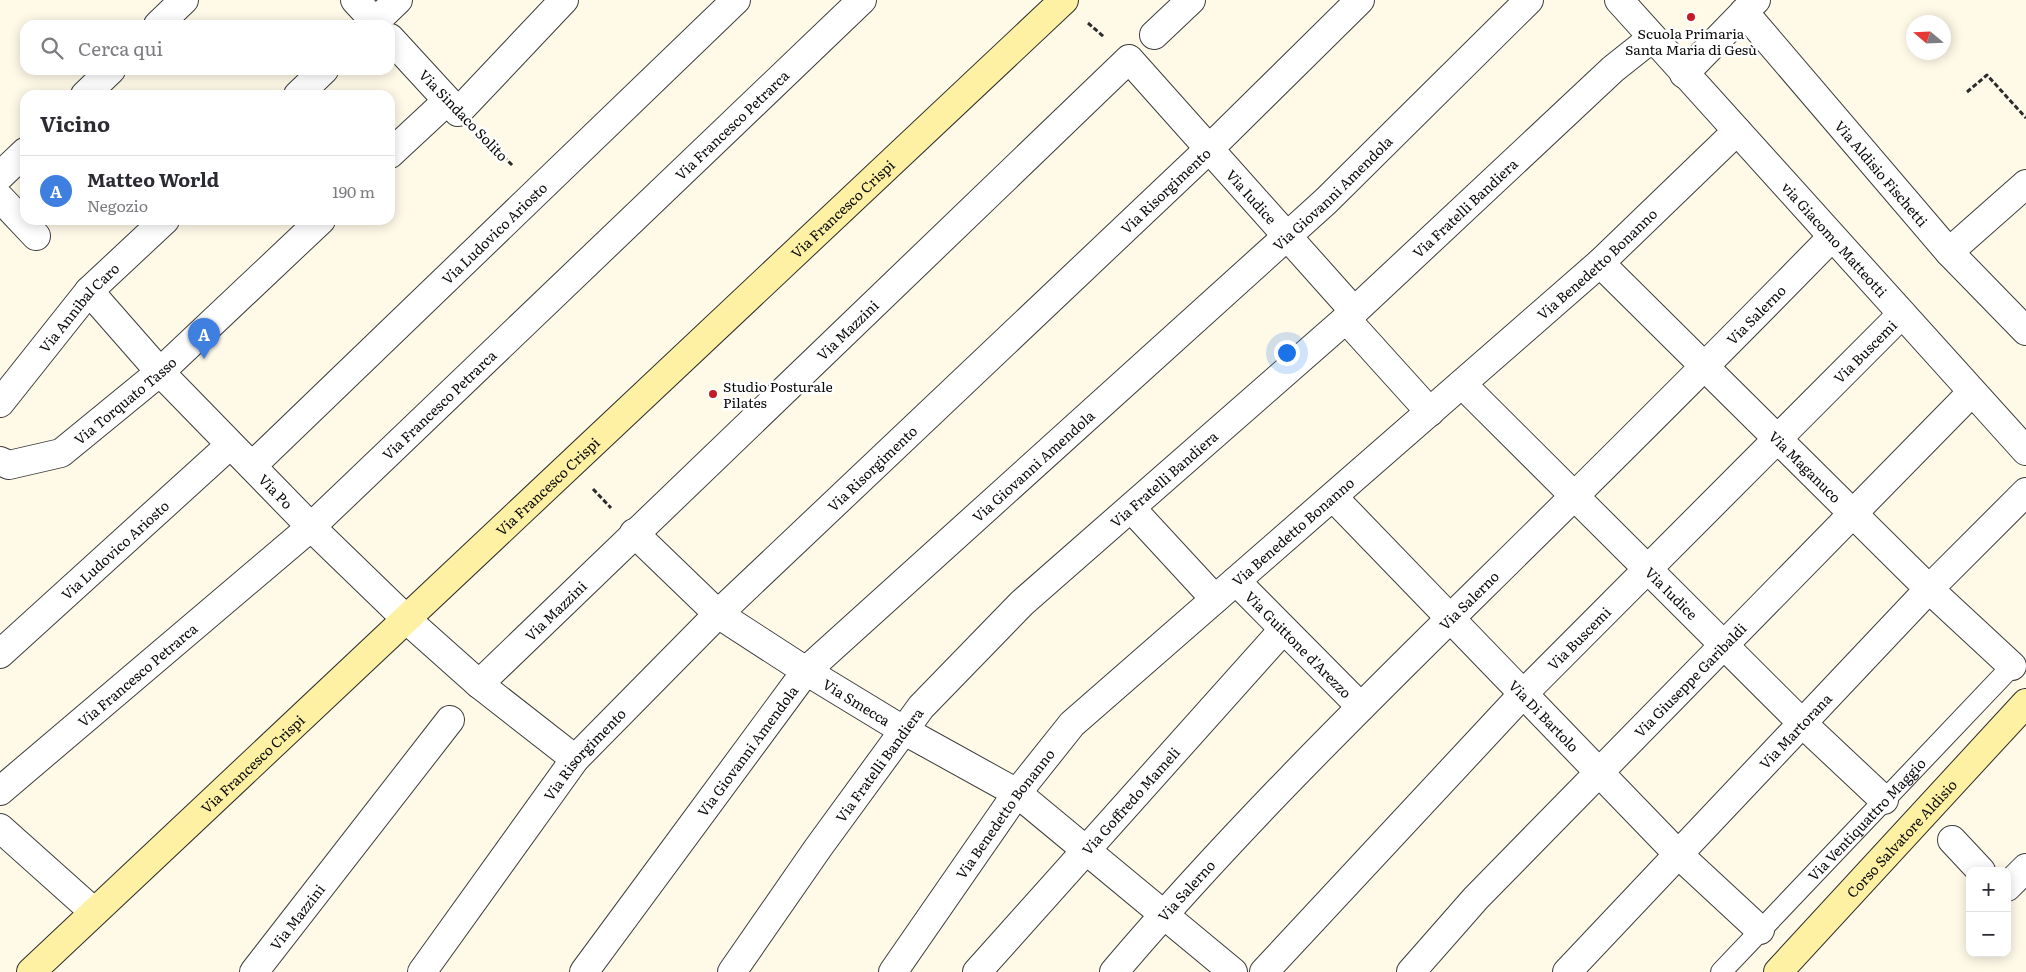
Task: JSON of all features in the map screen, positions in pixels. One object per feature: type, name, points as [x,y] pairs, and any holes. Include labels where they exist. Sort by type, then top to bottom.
[{"type":"street","points":[[163,20],[184,0]]},
{"type":"street","name":"Via Sindaco Solito","points":[[355,0],[372,20]]},
{"type":"street","points":[[384,20],[398,0]]},
{"type":"street","points":[[395,150],[452,106],[564,0]]},
{"type":"street","name":"Via Ludovico Ariosto","points":[[252,466],[736,0]]},
{"type":"street","name":"Via Francesco Petrarca","points":[[0,791],[311,527],[862,0]]},
{"type":"street","name":"Via Francesco Crispi","points":[[31,972],[1063,0]]},
{"type":"street","points":[[1154,35],[1191,0]]},
{"type":"street","name":"Via Risorgimento","points":[[422,972],[575,759],[718,614],[1209,149],[1360,0]]},
{"type":"street","name":"Via Giovanni Amendola","points":[[584,972],[806,671],[1286,235],[1326,201],[1530,0]]},
{"type":"street","points":[[1619,0],[1684,74],[1750,6]]},
{"type":"street","name":"Via Aldisio Fischetti","points":[[1750,6],[1949,252],[2026,331]]},
{"type":"street","name":"Via Fratelli Bandiera","points":[[732,972],[921,707],[1022,603],[1350,315],[1613,68],[1652,38]]},
{"type":"street","name":"Via Sindaco Solito","points":[[395,45],[452,106]]},
{"type":"street","name":"Via Iudice","points":[[1129,59],[1286,235],[1430,412]]},
{"type":"street","name":"Via Mazzini","points":[[479,684],[1129,59]]},
{"type":"street","name":"via Giacomo Matteotti","points":[[1684,74],[2026,451]]},
{"type":"street","points":[[90,90],[106,75]]},
{"type":"street","points":[[303,90],[319,75]]},
{"type":"street","name":"Via Benedetto Bonanno","points":[[893,972],[1017,793],[1072,724],[1600,263],[1737,132]]},
{"type":"street","points":[[0,176],[20,157]]},
{"type":"street","points":[[1949,252],[2026,184]]},
{"type":"street","points":[[0,198],[20,219]]},
{"type":"street","points":[[26,225],[36,236]]},
{"type":"street","name":"Via Annibal Caro","points":[[0,403],[89,291],[160,225]]},
{"type":"street","name":"Via Torquato Tasso","points":[[0,461],[8,465],[61,453],[160,372],[316,225]]},
{"type":"street","name":"Via Salerno","points":[[1114,972],[1164,914],[1361,707],[1705,367],[1832,237]]},
{"type":"street","name":"Via Maganuco","points":[[1600,263],[1929,589],[2012,666]]},
{"type":"street","name":"Via Po","points":[[89,291],[160,372],[230,445],[406,619],[479,684],[575,759]]},
{"type":"street","name":"Via Buscemi","points":[[1264,972],[1523,694],[1902,314]]},
{"type":"street","name":"Via Iudice","points":[[1462,384],[1802,723],[1884,800]]},
{"type":"street","name":"Via Giuseppe Garibaldi","points":[[1411,972],[1476,898],[1972,392]]},
{"type":"street","name":"Via Ludovico Ariosto","points":[[0,654],[230,445]]},
{"type":"street","name":"Via Martorana","points":[[1567,972],[1929,589],[2026,492]]},
{"type":"street","name":"Via Di Bartolo","points":[[1333,497],[1678,854],[1760,930]]},
{"type":"street","points":[[1131,508],[1215,599]]},
{"type":"street","name":"Via Smecca","points":[[634,533],[718,614],[806,671],[903,730],[1017,793],[1233,972]]},
{"type":"street","name":"Via Guittone d'Arezzo","points":[[1236,581],[1361,707]]},
{"type":"street","name":"Via Goffredo Mameli","points":[[977,972],[1283,630]]},
{"type":"street","name":"Corso Salvatore Aldisio","points":[[1778,972],[2026,702]]},
{"type":"street","name":"Via Mazzini","points":[[254,972],[450,720]]},
{"type":"street","points":[[0,828],[94,912]]},
{"type":"street","points":[[1952,840],[1978,867]]},
{"type":"street","points":[[2011,883],[2026,868]]},
{"type":"lane","name":"Via Ventiquattro Maggio","points":[[1721,972],[2012,666]]},
{"type":"path","points":[[1063,0],[1129,59]]},
{"type":"path","points":[[1967,92],[1987,75],[2026,118]]},
{"type":"path","name":"Via Sindaco Solito","points":[[452,106],[539,191]]},
{"type":"path","points":[[571,464],[634,533]]},
{"type":"place","name":"Scuola Primaria Santa Maria di Gesù","points":[[1691,17]]},
{"type":"place","name":"Matteo World","points":[[204,359]]},
{"type":"place","name":"Studio Posturale Pilates","points":[[713,394]]}]
